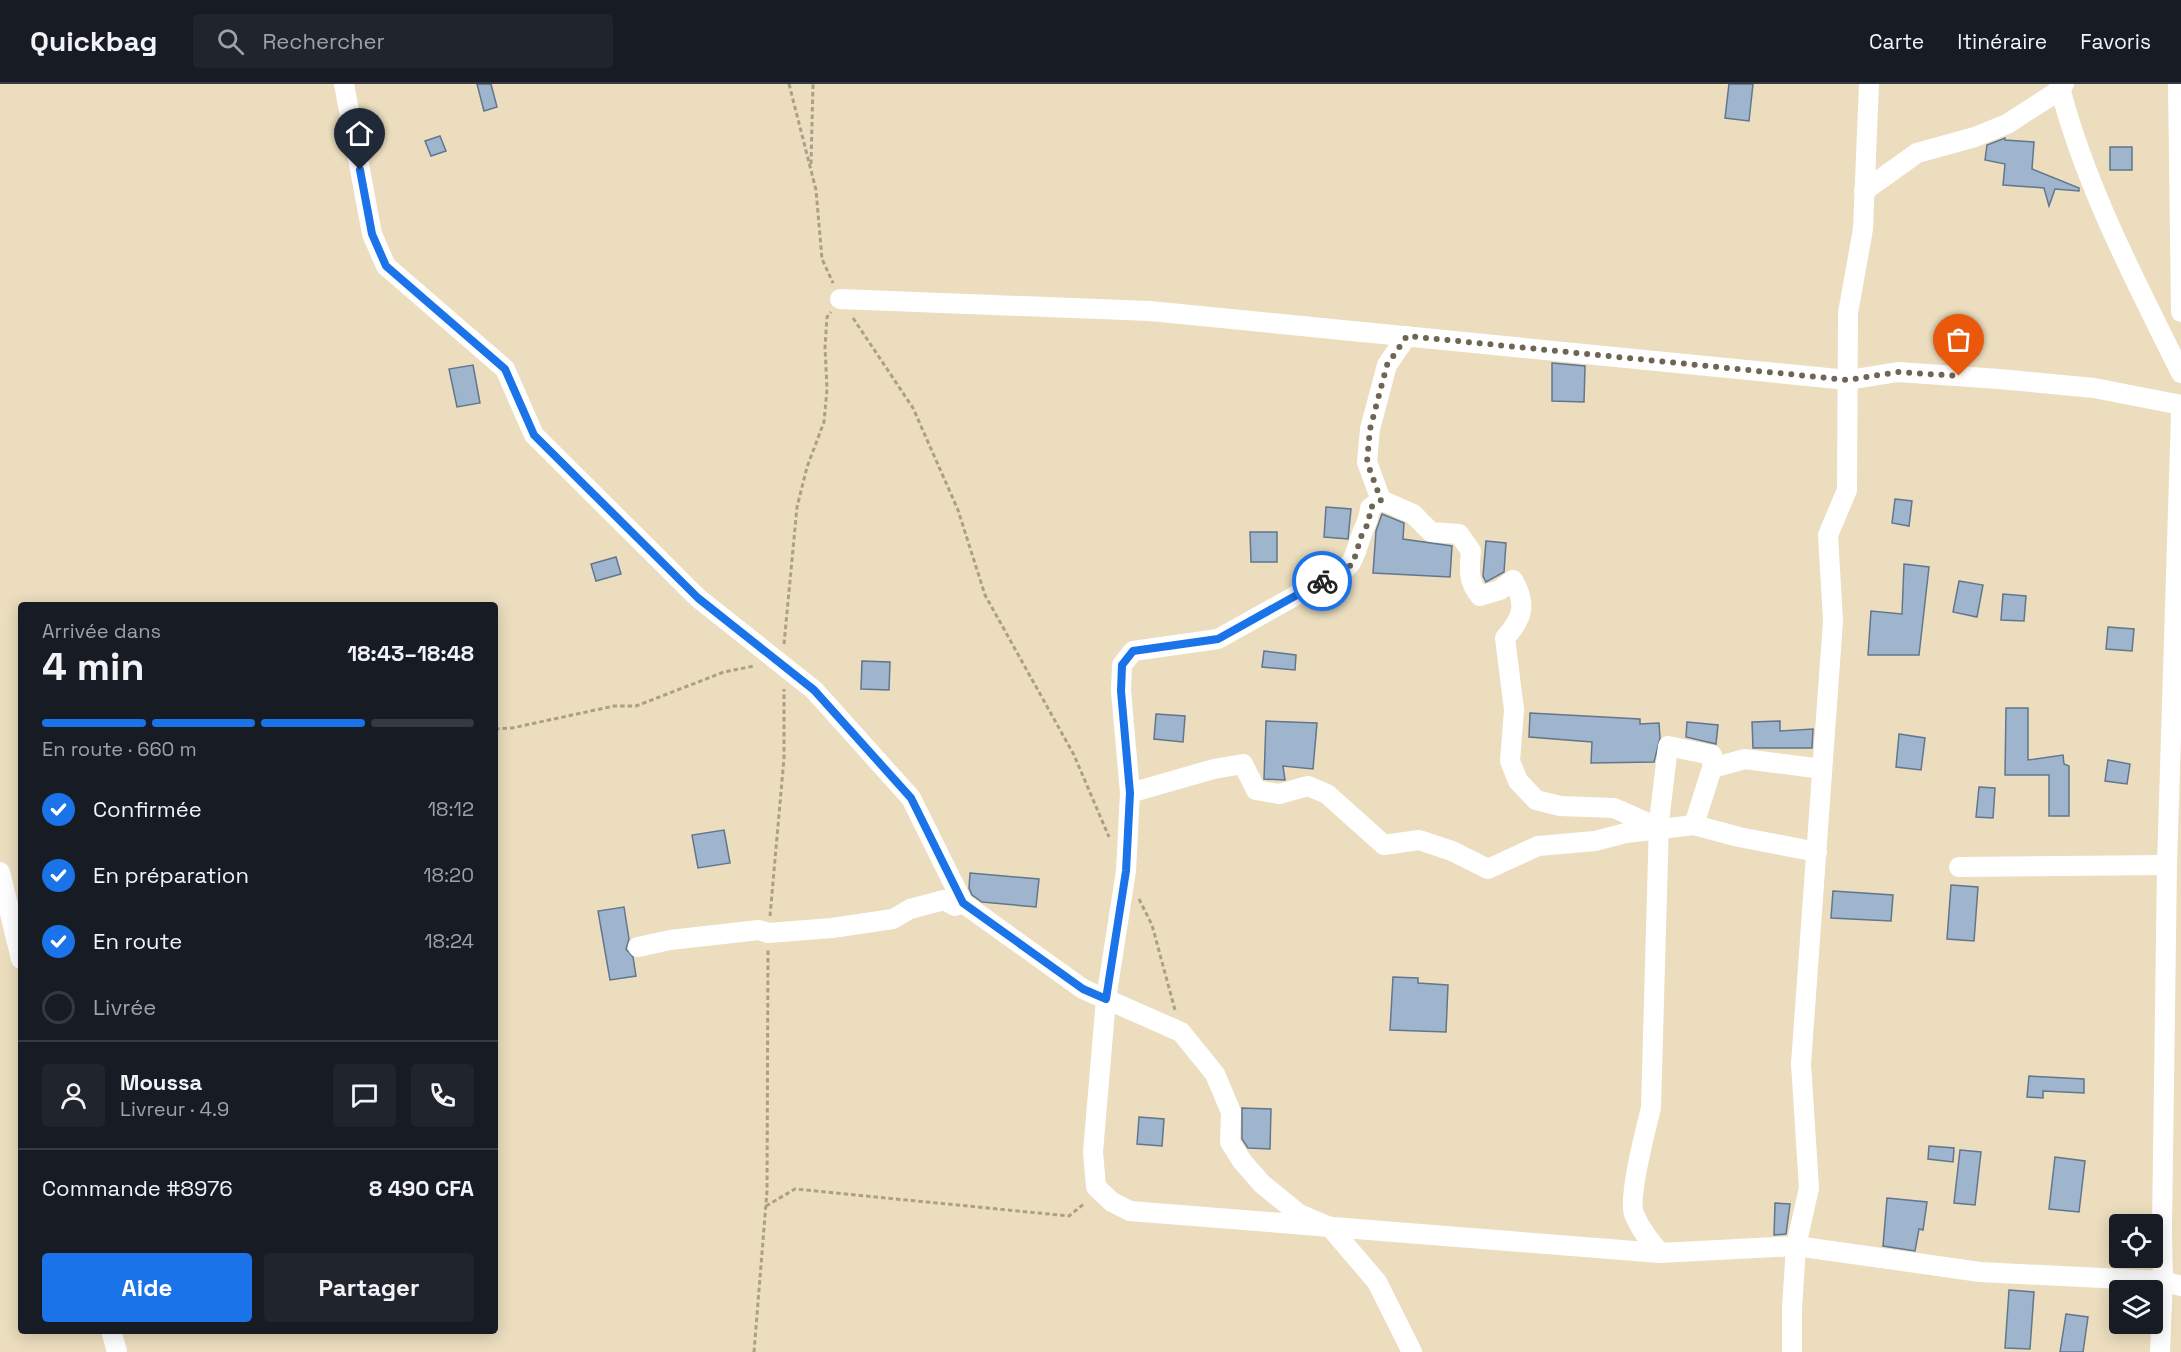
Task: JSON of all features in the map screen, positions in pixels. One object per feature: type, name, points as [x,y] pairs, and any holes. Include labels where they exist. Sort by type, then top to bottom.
[{"type":"street","points":[[344,84],[372,234],[386,266],[505,369],[534,435],[698,598],[814,690],[911,798],[963,903],[1083,989],[1181,1032],[1215,1074],[1231,1112],[1230,1142],[1242,1161],[1262,1184],[1299,1214],[1330,1227],[1377,1282],[1412,1352]]},
{"type":"street","points":[[1792,1352],[1796,1246],[1809,1188],[1801,1064],[1833,621],[1828,535],[1847,490],[1848,313],[1863,229],[1869,84]]},
{"type":"street","points":[[2178,84],[2181,312]]},
{"type":"street","points":[[1864,191],[1917,153],[1975,137],[2007,124],[2061,86],[2069,122],[2116,242],[2181,373]]},
{"type":"street","points":[[840,298],[1149,311],[1848,380],[1898,372],[2000,379],[2094,388],[2181,405]]},
{"type":"street","points":[[1407,336],[1387,365],[1370,429],[1367,462],[1381,500],[1413,514],[1431,532],[1459,534],[1471,550],[1469,568],[1471,586],[1480,596],[1500,590],[1513,580],[1523,597],[1518,623],[1505,638],[1514,710],[1510,761],[1518,780],[1536,800],[1560,807],[1614,808],[1659,828]]},
{"type":"street","points":[[2160,1352],[2172,1284],[2167,865],[2181,414]]},
{"type":"street","points":[[1381,500],[1370,508],[1369,522],[1362,534],[1353,563],[1342,573],[1327,578],[1218,639],[1133,651],[1122,665],[1121,691],[1130,793],[1126,871],[1106,999],[1092,1152],[1096,1187],[1112,1202],[1130,1210],[1660,1253],[1796,1246],[1980,1272],[2172,1284]]},
{"type":"street","points":[[1660,1253],[1644,1232],[1633,1211],[1639,1154],[1651,1108],[1659,828],[1668,746],[1712,755],[1712,768],[1694,825]]},
{"type":"street","points":[[1712,768],[1745,759],[1822,769]]},
{"type":"street","points":[[1130,793],[1214,769],[1243,764],[1256,790],[1279,794],[1308,786],[1327,794],[1384,844],[1419,840],[1452,851],[1488,869],[1538,846],[1595,841],[1626,832],[1694,825],[1739,837],[1816,852]]},
{"type":"street","points":[[1959,867],[2167,865]]},
{"type":"street","points":[[0,872],[18,947]]},
{"type":"street","points":[[638,947],[670,940],[759,930],[768,933],[832,928],[893,919],[910,909],[944,900],[955,906],[963,903]]},
{"type":"street","points":[[112,1334],[117,1352]]},
{"type":"path","points":[[789,84],[816,190],[822,259],[840,298],[912,408],[958,510],[985,595],[1074,755],[1113,845]]},
{"type":"path","points":[[811,168],[813,84]]},
{"type":"path","points":[[754,1352],[766,1206],[768,933],[784,758],[779,663],[797,507],[824,422],[827,317],[840,298]]},
{"type":"path","points":[[498,728],[614,706],[636,706],[724,672],[779,663]]},
{"type":"path","points":[[1126,871],[1152,925],[1181,1032]]},
{"type":"path","points":[[766,1206],[795,1189],[1069,1216]]},
{"type":"building","points":[[477,84],[491,84],[497,107],[484,111]]},
{"type":"building","points":[[1729,84],[1753,84],[1749,121],[1725,118]]},
{"type":"building","points":[[440,136],[446,151],[431,156],[425,141]]},
{"type":"building","points":[[2005,138],[2005,140],[2034,142],[2032,169],[2079,188],[2079,191],[2055,189],[2049,206],[2044,188],[2003,185],[2005,164],[1985,160],[1987,145]]},
{"type":"building","points":[[2110,147],[2132,147],[2132,170],[2110,170]]},
{"type":"building","points":[[1552,363],[1585,366],[1584,402],[1552,401]]},
{"type":"building","points":[[473,365],[480,403],[457,407],[449,369]]},
{"type":"building","points":[[1895,499],[1912,501],[1909,526],[1892,523]]},
{"type":"building","points":[[1326,507],[1351,509],[1348,539],[1324,537]]},
{"type":"building","points":[[1382,514],[1404,523],[1403,539],[1452,546],[1450,577],[1373,573],[1376,531]]},
{"type":"building","points":[[1250,532],[1277,532],[1277,562],[1251,562]]},
{"type":"building","points":[[1486,541],[1506,543],[1504,572],[1486,582],[1483,576]]},
{"type":"building","points":[[616,557],[621,574],[596,581],[591,564]]},
{"type":"building","points":[[1904,564],[1929,567],[1919,655],[1868,655],[1871,611],[1902,614]]},
{"type":"building","points":[[1959,581],[1983,585],[1977,617],[1953,612]]},
{"type":"building","points":[[2003,594],[2026,596],[2024,621],[2001,620]]},
{"type":"building","points":[[2108,627],[2134,629],[2132,651],[2106,649]]},
{"type":"building","points":[[1264,651],[1296,655],[1295,670],[1262,667]]},
{"type":"building","points":[[862,661],[890,662],[889,690],[861,689]]},
{"type":"building","points":[[2006,708],[2028,708],[2028,760],[2063,755],[2064,764],[2069,766],[2069,816],[2049,816],[2049,775],[2005,775]]},
{"type":"building","points":[[1530,713],[1640,719],[1640,724],[1659,723],[1660,738],[1654,762],[1591,763],[1592,742],[1529,737]]},
{"type":"building","points":[[1156,714],[1185,716],[1183,742],[1154,739]]},
{"type":"building","points":[[1266,721],[1317,723],[1313,769],[1283,766],[1285,780],[1264,779]]},
{"type":"building","points":[[1780,721],[1780,731],[1813,729],[1812,748],[1753,748],[1752,722]]},
{"type":"building","points":[[1687,722],[1718,725],[1716,744],[1686,737]]},
{"type":"building","points":[[1899,734],[1925,738],[1921,770],[1896,767]]},
{"type":"building","points":[[2108,760],[2130,764],[2127,784],[2105,781]]},
{"type":"building","points":[[1979,787],[1995,788],[1993,818],[1976,817]]},
{"type":"building","points":[[724,830],[730,863],[698,868],[692,835]]},
{"type":"building","points":[[970,873],[1039,879],[1036,907],[982,902],[972,895],[969,888]]},
{"type":"building","points":[[1951,885],[1978,887],[1974,941],[1947,939]]},
{"type":"building","points":[[1833,891],[1893,895],[1891,921],[1831,918]]},
{"type":"building","points":[[624,907],[629,939],[626,949],[633,957],[636,976],[610,980],[598,911]]},
{"type":"building","points":[[1393,977],[1418,978],[1418,983],[1448,985],[1446,1032],[1390,1030]]},
{"type":"building","points":[[2029,1076],[2084,1079],[2084,1093],[2043,1091],[2043,1098],[2027,1097]]},
{"type":"building","points":[[1242,1108],[1271,1109],[1270,1149],[1248,1148],[1242,1139]]},
{"type":"building","points":[[1139,1117],[1164,1119],[1162,1146],[1137,1144]]},
{"type":"building","points":[[1929,1146],[1954,1148],[1953,1162],[1928,1159]]},
{"type":"building","points":[[1960,1150],[1981,1152],[1975,1205],[1954,1203]]},
{"type":"building","points":[[2055,1157],[2085,1161],[2079,1212],[2049,1209]]},
{"type":"building","points":[[1887,1198],[1927,1202],[1923,1230],[1919,1229],[1915,1251],[1883,1246]]},
{"type":"building","points":[[1775,1203],[1790,1204],[1786,1234],[1774,1235]]},
{"type":"building","points":[[2009,1290],[2034,1292],[2030,1349],[2005,1348]]},
{"type":"building","points":[[2066,1314],[2088,1317],[2083,1352],[2060,1352]]},
{"type":"way so far","points":[[1322,581],[1342,573],[1353,563],[1362,534],[1369,522],[1370,508],[1381,500],[1367,462],[1370,429],[1387,365],[1407,336],[1848,380],[1898,372],[1959,376]]},
{"type":"route","points":[[360,170],[372,234],[377,251],[386,266],[505,369],[534,435],[698,598],[814,690],[911,798],[963,903],[1083,989],[1106,999],[1126,871],[1130,793],[1121,691],[1122,665],[1133,651],[1218,639],[1322,581]]}]
